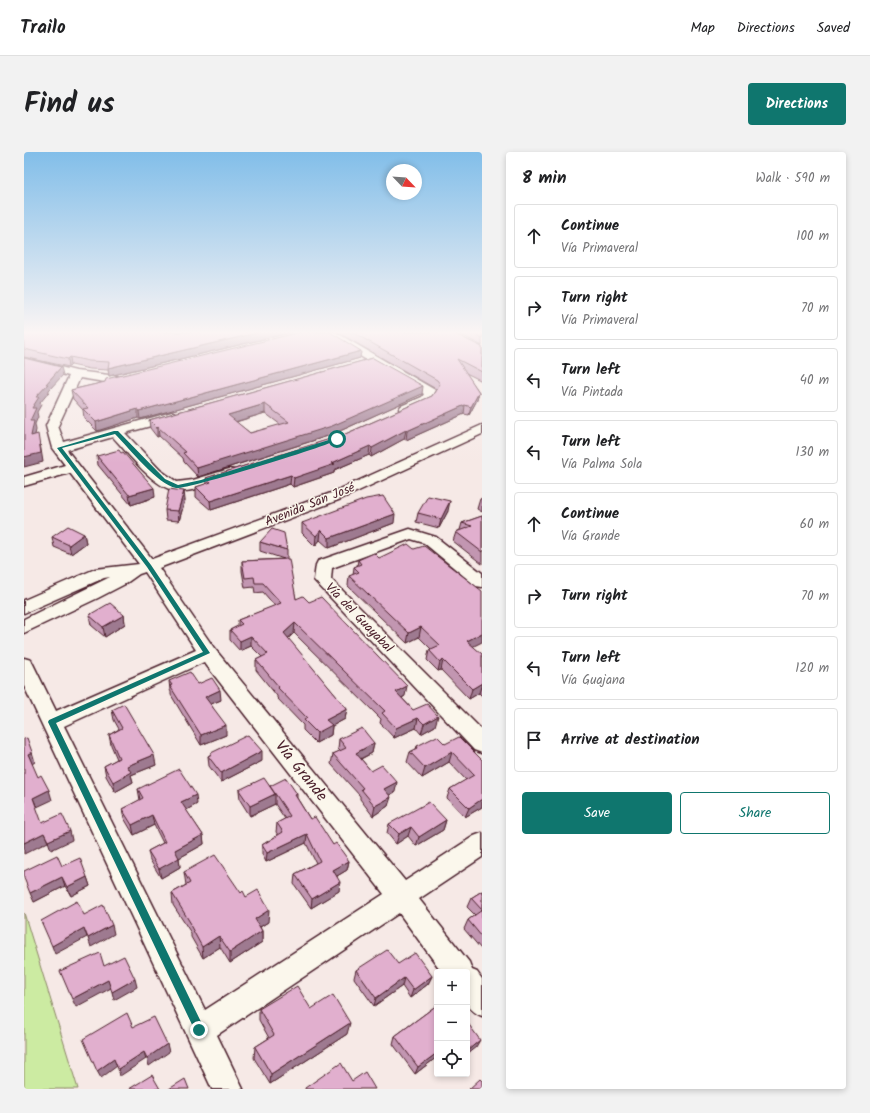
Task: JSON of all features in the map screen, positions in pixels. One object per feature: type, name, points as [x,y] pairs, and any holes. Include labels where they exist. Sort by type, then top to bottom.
[{"type":"street","points":[[75,376],[52,426],[59,448],[184,413]]},
{"type":"street","points":[[67,392],[121,379],[92,376]]},
{"type":"street","points":[[392,415],[426,400],[431,393],[400,376]]},
{"type":"street","name":"Avenida San José","points":[[24,627],[56,610],[110,586],[142,568],[336,496],[482,429]]},
{"type":"street","points":[[116,432],[163,480],[177,487],[203,482],[240,470]]},
{"type":"street","name":"Vía Grande","points":[[59,448],[74,467],[142,568],[207,653],[402,897],[457,969]]},
{"type":"street","points":[[24,482],[74,467]]},
{"type":"street","name":"Vía del Guayabal","points":[[482,582],[430,540],[410,534],[324,565],[322,580],[482,744]]},
{"type":"street","name":"Avenida San José","points":[[24,607],[101,573],[142,568]]},
{"type":"street","points":[[52,722],[207,653]]},
{"type":"street","points":[[24,665],[228,1089]]},
{"type":"street","points":[[199,1030],[482,844]]},
{"type":"street","points":[[470,986],[482,1002]]},
{"type":"green space","points":[[24,913],[78,1089],[24,1089]]},
{"type":"building","points":[[24,376],[53,376],[36,397],[39,397],[32,408],[36,408],[30,421],[34,421],[31,436],[38,434],[41,453],[24,457]]},
{"type":"building","points":[[120,376],[270,376],[139,411],[138,409],[96,422],[83,409],[88,408],[71,390],[105,382],[106,379]]},
{"type":"building","points":[[309,376],[405,376],[423,386],[332,426],[197,468],[183,453],[186,452],[158,427],[157,428],[149,420]],"holes":[[[265,404],[289,422],[250,433],[228,415]]]},
{"type":"building","points":[[429,376],[468,376],[479,392],[471,407],[465,405],[407,431],[406,430],[372,448],[370,446],[332,463],[335,464],[294,478],[291,475],[210,501],[196,487],[211,482],[206,478],[343,435],[432,396],[440,384],[437,380]]},
{"type":"building","points":[[119,450],[121,453],[123,452],[154,488],[129,495],[97,456]]},
{"type":"building","points":[[169,489],[184,491],[178,511],[165,510]]},
{"type":"building","points":[[383,496],[395,514],[329,538],[321,530],[316,536],[302,523],[366,499]]},
{"type":"building","points":[[428,496],[450,501],[441,519],[418,513]]},
{"type":"building","points":[[482,516],[482,552],[456,532],[472,526],[462,523]]},
{"type":"building","points":[[68,526],[84,534],[69,545],[52,537]]},
{"type":"building","points":[[272,529],[284,533],[287,550],[260,542]]},
{"type":"building","points":[[408,544],[414,549],[424,546],[482,591],[482,633],[467,641],[482,654],[482,683],[472,689],[443,660],[440,662],[429,650],[440,645],[421,627],[409,633],[349,576],[359,572],[354,567],[361,564],[358,560],[374,553],[379,558]]},
{"type":"building","points":[[289,559],[296,599],[303,596],[309,602],[321,597],[407,686],[396,692],[413,710],[427,704],[438,716],[424,724],[418,718],[396,728],[382,713],[385,711],[295,623],[284,633],[347,709],[326,720],[332,725],[317,733],[304,720],[307,718],[278,688],[279,687],[256,660],[268,654],[251,636],[240,641],[230,630],[242,624],[238,620],[281,603],[263,583],[255,583],[254,577],[245,578],[242,561]]},
{"type":"building","points":[[110,603],[124,615],[103,627],[89,615]]},
{"type":"building","points":[[190,672],[198,684],[212,678],[220,690],[205,697],[226,725],[201,735],[170,686],[172,685],[169,681]]},
{"type":"building","points":[[124,704],[154,755],[127,766],[131,772],[113,782],[104,766],[119,758],[109,735],[122,728],[112,710]]},
{"type":"building","points":[[362,728],[374,743],[356,753],[371,771],[382,765],[397,782],[384,789],[391,797],[375,806],[361,789],[363,788],[333,754],[346,748],[339,739]]},
{"type":"building","points":[[248,735],[262,751],[221,773],[208,756],[212,754],[211,753]]},
{"type":"building","points":[[437,736],[445,744],[459,737],[482,760],[482,799],[469,808],[450,789],[474,775],[452,752],[425,768],[410,752],[418,748],[417,746]]},
{"type":"building","points":[[27,738],[32,752],[28,754],[38,777],[41,775],[49,790],[33,798],[42,823],[62,814],[70,831],[48,841],[44,833],[24,843],[24,739]]},
{"type":"building","points":[[179,769],[196,795],[181,802],[203,835],[175,850],[179,858],[159,869],[148,851],[165,842],[152,815],[132,825],[122,809],[143,798],[138,789]]},
{"type":"building","points":[[264,778],[275,794],[250,806],[239,790]]},
{"type":"building","points":[[286,778],[297,794],[295,795],[310,819],[315,817],[333,845],[336,843],[349,861],[333,870],[340,882],[312,899],[295,874],[320,861],[307,834],[267,853],[262,845],[283,832],[277,823],[290,816],[270,786]]},
{"type":"building","points":[[429,802],[446,820],[419,837],[411,827],[399,834],[389,824]]},
{"type":"building","points":[[57,855],[62,866],[80,858],[87,877],[67,887],[62,877],[30,893],[24,878],[24,871]]},
{"type":"building","points":[[215,855],[241,893],[243,891],[246,897],[258,890],[269,910],[255,919],[262,931],[230,952],[219,936],[202,947],[190,925],[191,924],[172,893],[190,883],[184,872]]},
{"type":"building","points":[[482,891],[482,910],[471,898]]},
{"type":"building","points":[[77,901],[84,915],[103,905],[112,925],[88,938],[84,928],[52,946],[41,921]]},
{"type":"building","points":[[482,910],[482,937],[468,920]]},
{"type":"building","points":[[387,950],[398,964],[415,953],[432,976],[413,990],[404,978],[376,998],[356,970]]},
{"type":"building","points":[[100,953],[104,966],[124,956],[135,979],[112,992],[108,980],[72,999],[60,971]]},
{"type":"building","points":[[297,986],[311,1009],[333,995],[350,1023],[271,1074],[255,1047],[274,1035],[259,1009]]},
{"type":"building","points":[[434,1007],[434,1055],[418,1067],[395,1036]]},
{"type":"building","points":[[127,1013],[133,1027],[154,1017],[167,1044],[147,1058],[144,1052],[118,1069],[114,1059],[97,1071],[83,1039]]},
{"type":"building","points":[[470,1026],[480,1040],[470,1048]]},
{"type":"building","points":[[341,1063],[352,1081],[365,1072],[375,1089],[305,1089],[305,1088]]},
{"type":"building","points":[[152,1075],[160,1089],[129,1089]]},
{"type":"building","points":[[185,1079],[189,1089],[169,1089]]},
{"type":"building","points":[[480,1079],[482,1081],[482,1089],[469,1089]]},
{"type":"route","points":[[199,1030],[52,722],[207,653],[149,566],[59,448],[116,432],[163,480],[177,487],[203,482],[337,439]]}]
